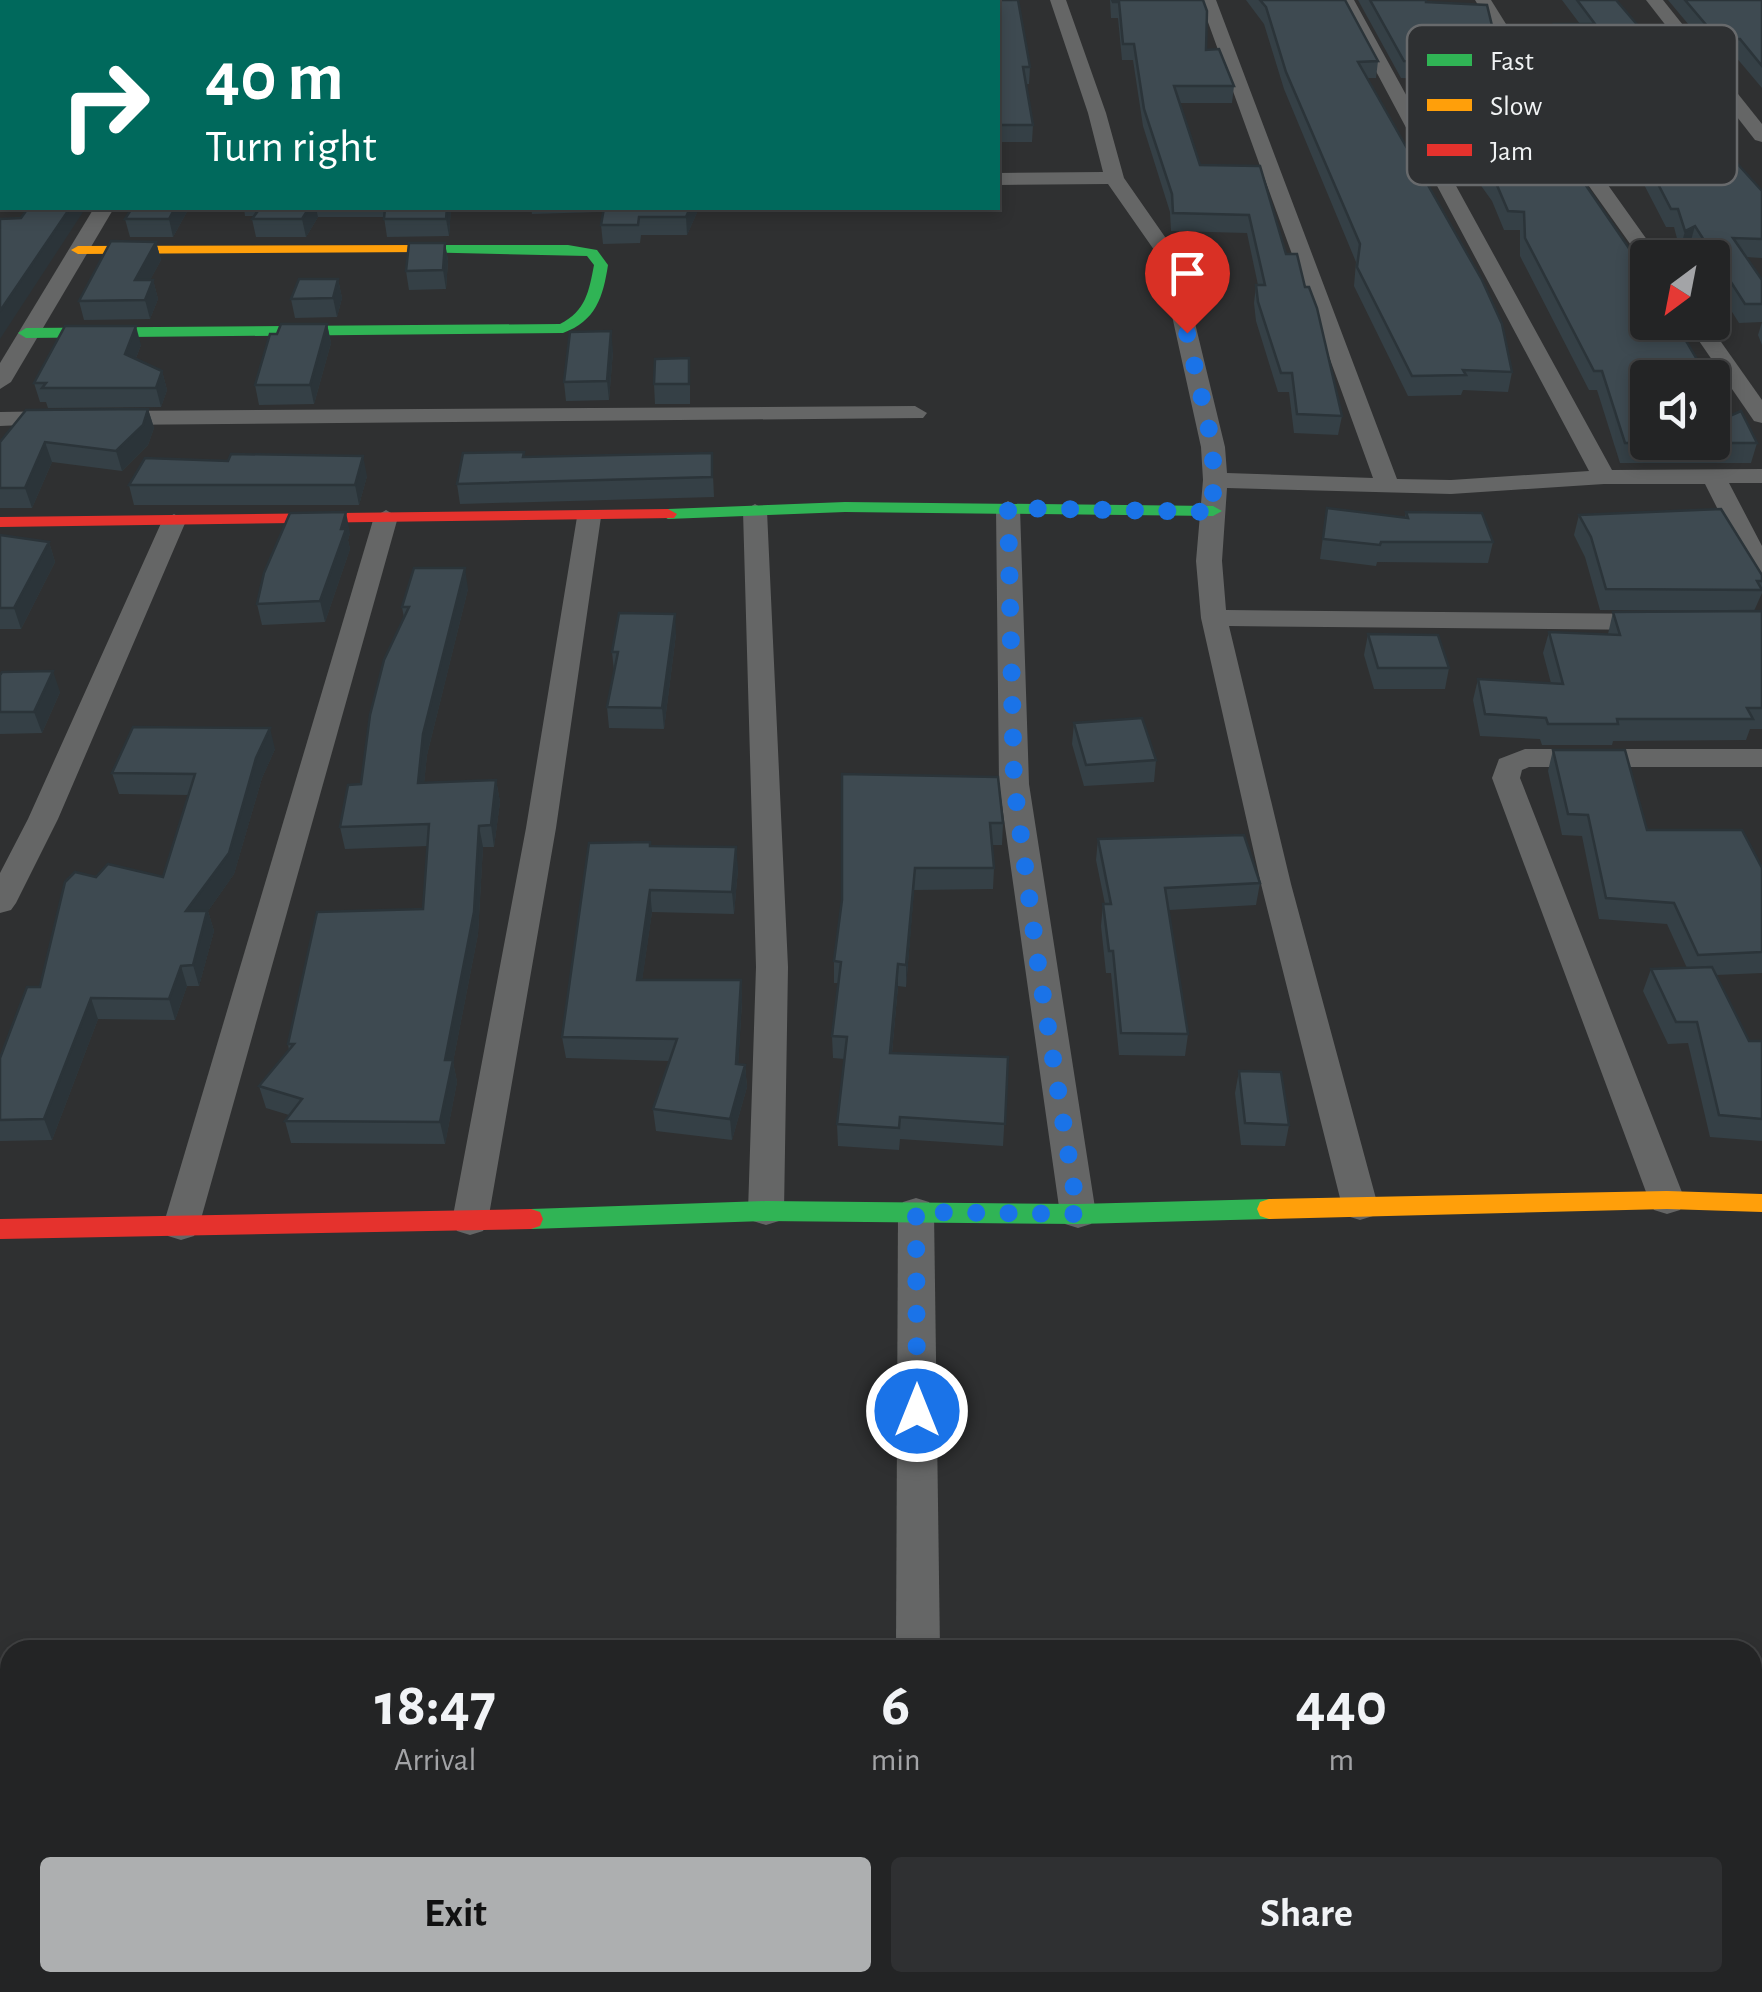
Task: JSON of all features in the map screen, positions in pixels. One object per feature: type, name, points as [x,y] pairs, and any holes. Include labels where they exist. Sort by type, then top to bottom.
[{"type":"street","points":[[1058,0],[1097,113],[1114,178],[1170,257],[1213,447],[1215,480],[1209,561],[1214,618],[1276,884],[1360,1206]]},
{"type":"street","points":[[1208,0],[1388,486]]},
{"type":"street","points":[[1346,0],[1407,113]]},
{"type":"street","points":[[1484,0],[1499,25]]},
{"type":"street","points":[[1654,0],[1674,25]]},
{"type":"street","points":[[1737,105],[1762,136]]},
{"type":"street","points":[[1000,178],[1114,178]]},
{"type":"street","points":[[1446,185],[1604,477]]},
{"type":"street","points":[[1598,185],[1637,240]]},
{"type":"street","points":[[0,382],[103,210]]},
{"type":"street","points":[[26,333],[563,328],[584,320],[594,311],[601,264],[592,254],[568,250],[78,250]]},
{"type":"street","points":[[1709,340],[1762,416]]},
{"type":"street","points":[[0,419],[915,413]]},
{"type":"street","points":[[1215,480],[1452,486],[1604,477],[1762,476]]},
{"type":"street","points":[[1714,477],[1762,572]]},
{"type":"street","points":[[0,522],[589,517],[1008,508],[1213,512]]},
{"type":"street","points":[[1008,508],[1014,784],[1078,1214]]},
{"type":"street","points":[[755,511],[772,967],[766,1211]]},
{"type":"street","points":[[181,1226],[386,517]]},
{"type":"street","points":[[470,1221],[541,828],[589,517]]},
{"type":"street","points":[[0,903],[42,819],[174,521]]},
{"type":"street","points":[[1214,618],[1684,622]]},
{"type":"street","points":[[1667,1200],[1506,778],[1510,764],[1525,758],[1755,758],[1762,789]]},
{"type":"street","points":[[0,1229],[470,1221],[766,1211],[1078,1214],[1667,1200],[1762,1203]]},
{"type":"street","points":[[916,1212],[918,1640]]},
{"type":"building","points":[[1000,0],[1018,0],[1030,67],[1023,67],[1033,125],[1000,125]]},
{"type":"building","points":[[1112,0],[1203,0],[1207,11],[1206,50],[1219,49],[1234,86],[1174,86],[1200,165],[1260,166],[1286,254],[1297,254],[1305,287],[1309,287],[1317,308],[1342,416],[1297,414],[1292,373],[1281,373],[1258,302],[1256,285],[1265,285],[1249,215],[1173,213],[1172,194],[1144,109],[1134,44],[1123,44],[1119,2]]},
{"type":"building","points":[[1260,0],[1345,0],[1378,61],[1358,62],[1407,148],[1407,185],[1428,185],[1482,280],[1502,324],[1512,372],[1463,370],[1466,375],[1412,376],[1357,267],[1360,244],[1286,72],[1266,7]]},
{"type":"building","points":[[1370,0],[1487,5],[1492,25],[1407,25],[1407,61]]},
{"type":"building","points":[[1577,0],[1616,0],[1637,25],[1555,25],[1595,24]]},
{"type":"building","points":[[1685,0],[1762,0],[1762,66],[1737,39],[1737,25],[1706,25]]},
{"type":"building","points":[[1737,163],[1762,191],[1762,239],[1733,238],[1762,280],[1762,304],[1745,304],[1730,281],[1730,240],[1704,240],[1695,226],[1685,231],[1678,209],[1671,209],[1659,185],[1737,185]]},
{"type":"building","points":[[1497,185],[1586,185],[1630,250],[1630,340],[1686,340],[1697,360],[1630,360],[1630,443],[1625,443],[1602,371],[1594,371],[1525,238],[1524,212],[1508,211]]},
{"type":"building","points":[[27,210],[69,210],[0,311],[0,219],[21,218]]},
{"type":"building","points":[[131,210],[174,210],[169,219],[125,219]]},
{"type":"building","points":[[259,210],[308,210],[302,219],[252,219]]},
{"type":"building","points":[[385,210],[447,210],[446,219],[384,219]]},
{"type":"building","points":[[604,210],[689,210],[686,217],[639,217],[638,225],[601,225]]},
{"type":"building","points":[[111,241],[156,242],[135,280],[153,280],[145,300],[79,301]]},
{"type":"building","points":[[409,243],[445,243],[443,270],[406,271]]},
{"type":"building","points":[[299,279],[338,279],[333,298],[291,299]]},
{"type":"building","points":[[281,324],[327,324],[310,385],[255,385],[270,334],[277,334]]},
{"type":"building","points":[[65,326],[136,326],[125,354],[162,371],[156,388],[42,388],[46,383],[34,383]]},
{"type":"building","points":[[611,331],[607,381],[564,382],[570,332]]},
{"type":"building","points":[[689,358],[689,384],[654,384],[655,359]]},
{"type":"building","points":[[148,409],[143,425],[116,451],[45,442],[25,488],[0,488],[0,442],[26,410]]},
{"type":"building","points":[[1741,411],[1757,443],[1730,443],[1730,416]]},
{"type":"building","points":[[524,452],[523,457],[712,453],[712,477],[457,484],[463,453]]},
{"type":"building","points":[[231,454],[363,456],[355,485],[129,485],[145,458],[228,461]]},
{"type":"building","points":[[1327,508],[1408,518],[1406,512],[1482,513],[1493,542],[1380,545],[1323,539]]},
{"type":"building","points":[[1721,509],[1762,575],[1762,581],[1757,581],[1762,590],[1606,589],[1591,537],[1579,515]]},
{"type":"building","points":[[346,512],[341,529],[346,529],[320,601],[257,604],[264,573],[290,513]]},
{"type":"building","points":[[0,535],[49,542],[14,608],[0,608]]},
{"type":"building","points":[[414,568],[465,568],[423,734],[418,783],[496,780],[491,825],[479,826],[474,912],[445,1060],[453,1060],[440,1122],[285,1121],[302,1099],[259,1086],[294,1044],[288,1044],[317,912],[423,909],[429,824],[340,827],[348,785],[361,784],[370,715],[384,660],[409,607],[402,607]]},
{"type":"building","points":[[1762,611],[1762,708],[1747,708],[1753,719],[1617,719],[1618,724],[1548,724],[1546,718],[1485,714],[1478,679],[1563,684],[1549,632],[1620,635],[1613,612]]},
{"type":"building","points":[[619,613],[675,614],[662,708],[607,707],[618,652],[612,652]]},
{"type":"building","points":[[1368,634],[1438,635],[1449,668],[1378,668]]},
{"type":"building","points":[[53,671],[34,712],[0,712],[2,672]]},
{"type":"building","points":[[1142,718],[1156,760],[1086,765],[1074,723]]},
{"type":"building","points":[[133,727],[270,728],[256,758],[229,853],[186,911],[207,911],[193,965],[181,966],[169,999],[91,998],[44,1119],[0,1120],[0,1058],[27,987],[40,987],[65,882],[75,872],[96,877],[108,864],[163,877],[195,774],[112,773]]},
{"type":"building","points":[[1553,750],[1625,750],[1647,830],[1742,830],[1762,868],[1762,952],[1698,955],[1674,903],[1606,898],[1588,815],[1568,814]]},
{"type":"building","points":[[842,774],[998,777],[1003,823],[990,823],[994,868],[915,868],[906,965],[898,964],[890,1053],[1008,1057],[1005,1124],[900,1117],[899,1128],[837,1124],[847,1037],[832,1036],[841,962],[834,961],[842,900]]},
{"type":"building","points":[[1244,835],[1260,883],[1165,888],[1188,1034],[1121,1033],[1113,951],[1109,951],[1103,904],[1111,904],[1098,839]]},
{"type":"building","points":[[650,842],[650,846],[736,847],[732,892],[650,890],[637,980],[741,980],[736,1064],[745,1065],[730,1119],[653,1109],[677,1039],[562,1037],[589,843]]},
{"type":"building","points":[[1712,967],[1749,1041],[1762,1041],[1762,1119],[1719,1115],[1697,1022],[1676,1022],[1651,969]]},
{"type":"building","points":[[1239,1071],[1281,1072],[1289,1125],[1245,1123]]},
{"type":"traffic: fast","points":[[26,333],[563,328],[588,311],[601,265],[592,253],[568,249],[419,249]]},
{"type":"traffic: fast","points":[[668,514],[845,507],[1213,511]]},
{"type":"traffic: fast","points":[[531,1219],[766,1211],[1078,1214],[1269,1209]]},
{"type":"traffic: slow","points":[[78,250],[419,249]]},
{"type":"traffic: slow","points":[[1269,1209],[1667,1200],[1762,1203]]},
{"type":"traffic: jam","points":[[0,522],[668,514]]},
{"type":"traffic: jam","points":[[0,1229],[531,1219]]},
{"type":"route","points":[[917,1411],[916,1212],[1078,1214],[1014,784],[1008,508],[1213,512],[1213,447],[1187,333]]}]
